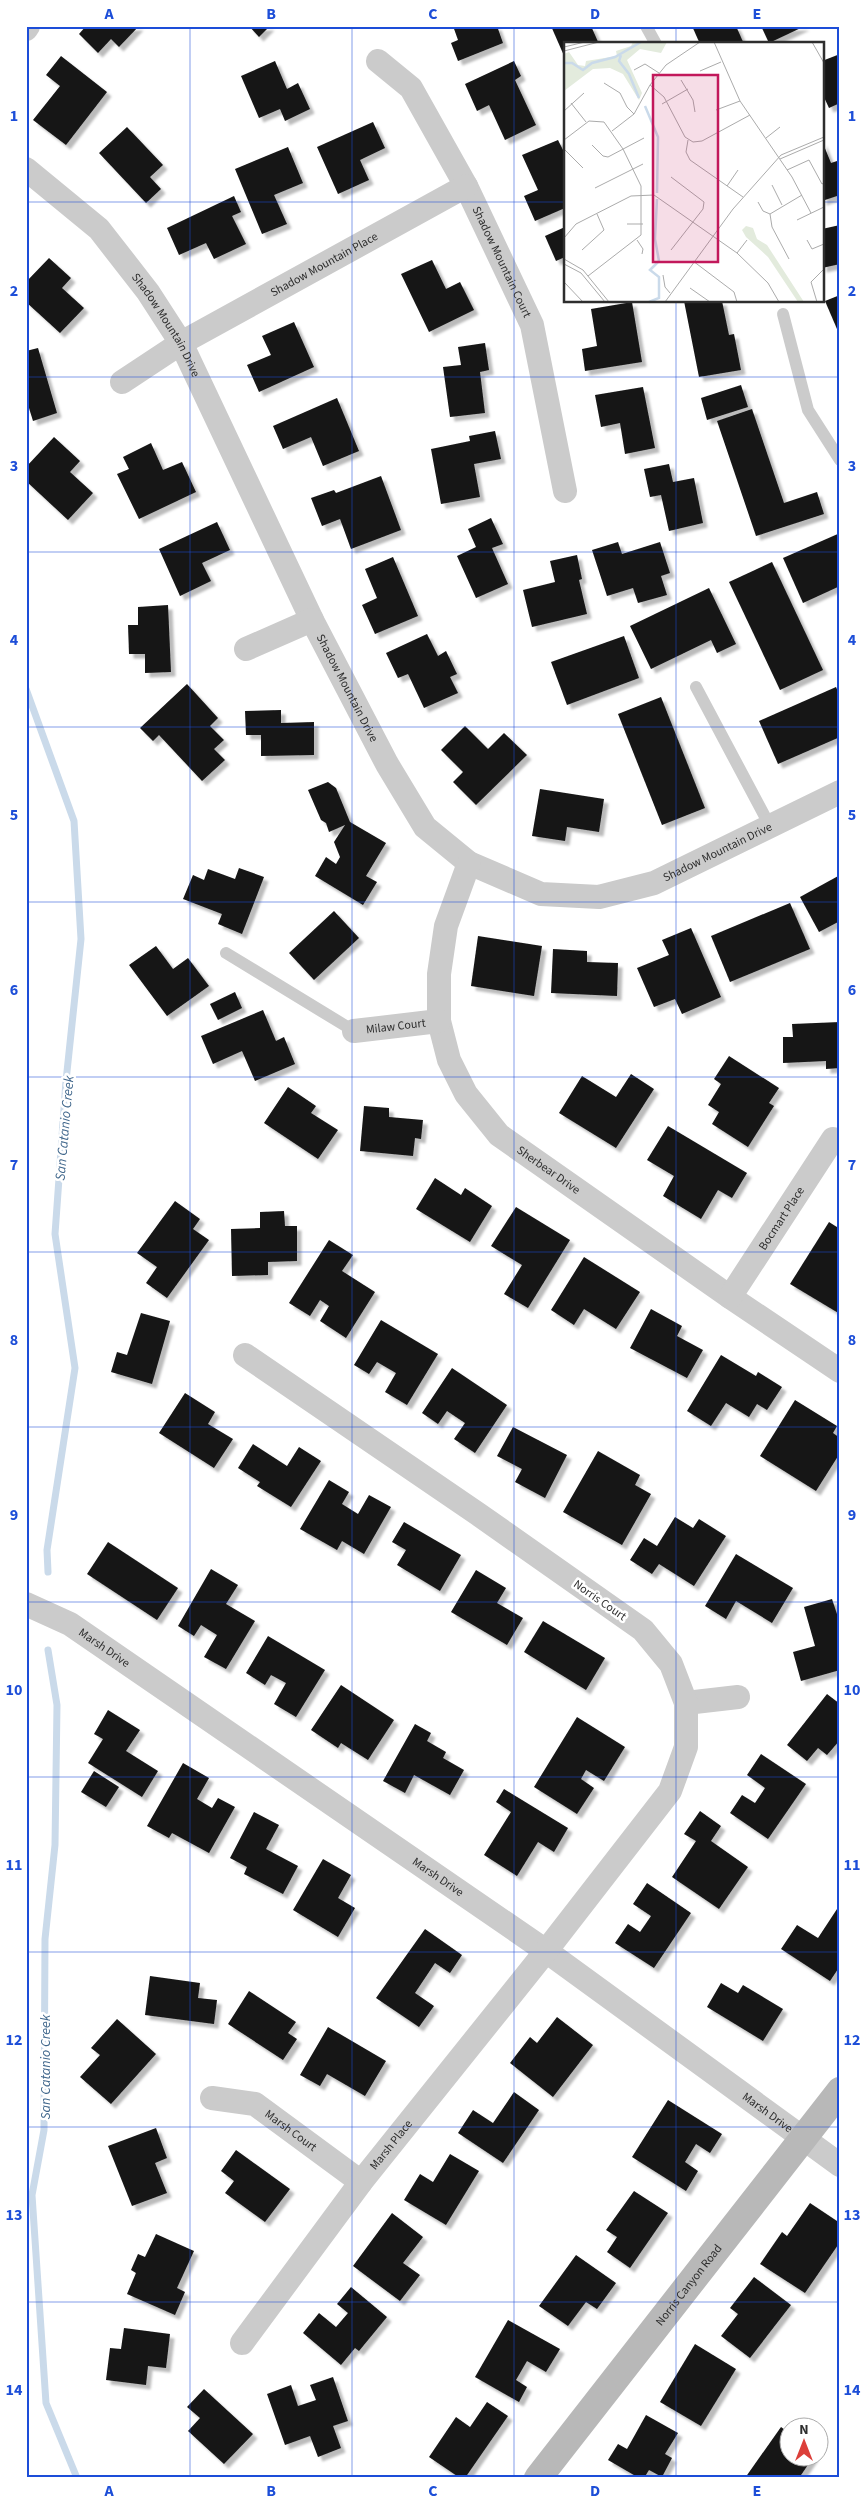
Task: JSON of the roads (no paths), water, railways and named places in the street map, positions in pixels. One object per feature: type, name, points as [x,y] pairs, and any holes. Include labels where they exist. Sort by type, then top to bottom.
[{"type":"street","name":"Shadow Mountain Court","points":[[378,61],[412,88],[466,186],[532,325],[565,491]]},
{"type":"street","name":"Shadow Mountain Drive","points":[[26,169],[99,229],[148,292],[181,343],[312,620],[387,764],[425,826],[469,862],[541,894],[599,897],[654,883],[840,792]]},
{"type":"street","name":"Shadow Mountain Place","points":[[122,382],[181,343],[466,186]]},
{"type":"street","points":[[246,649],[312,620]]},
{"type":"street","name":"Sherbear Drive","points":[[469,862],[446,926],[439,974],[439,1021],[449,1060],[466,1094],[499,1135],[730,1298],[840,1371]]},
{"type":"street","name":"Milaw Court","points":[[354,1031],[439,1021]]},
{"type":"street","name":"Bocmart Place","points":[[730,1298],[833,1139]]},
{"type":"street","name":"Norris Court","points":[[245,1356],[478,1514],[643,1630],[671,1664],[686,1703],[686,1747],[670,1791],[546,1951]]},
{"type":"street","name":"Marsh Drive","points":[[26,1604],[70,1624],[546,1951],[840,2165]]},
{"type":"street","points":[[686,1703],[738,1697]]},
{"type":"street","name":"Marsh Place","points":[[242,2342],[361,2182],[546,1951]]},
{"type":"street","name":"Norris Canyon Road","points":[[538,2478],[840,2091]]},
{"type":"street","name":"Marsh Court","points":[[212,2098],[255,2104],[361,2182]]},
{"type":"lane","points":[[646,26],[655,42]]},
{"type":"lane","points":[[784,314],[808,410],[840,460]]},
{"type":"lane","points":[[696,687],[770,826]]},
{"type":"lane","points":[[226,953],[354,1031]]},
{"type":"waterway","name":"San Catanio Creek","points":[[26,689],[74,821],[81,939],[66,1081],[55,1234],[75,1368],[47,1550],[48,1572]]},
{"type":"waterway","name":"San Catanio Creek","points":[[48,1650],[57,1705],[55,1845],[45,1939],[44,2130],[32,2195],[46,2403],[77,2478]]}]
